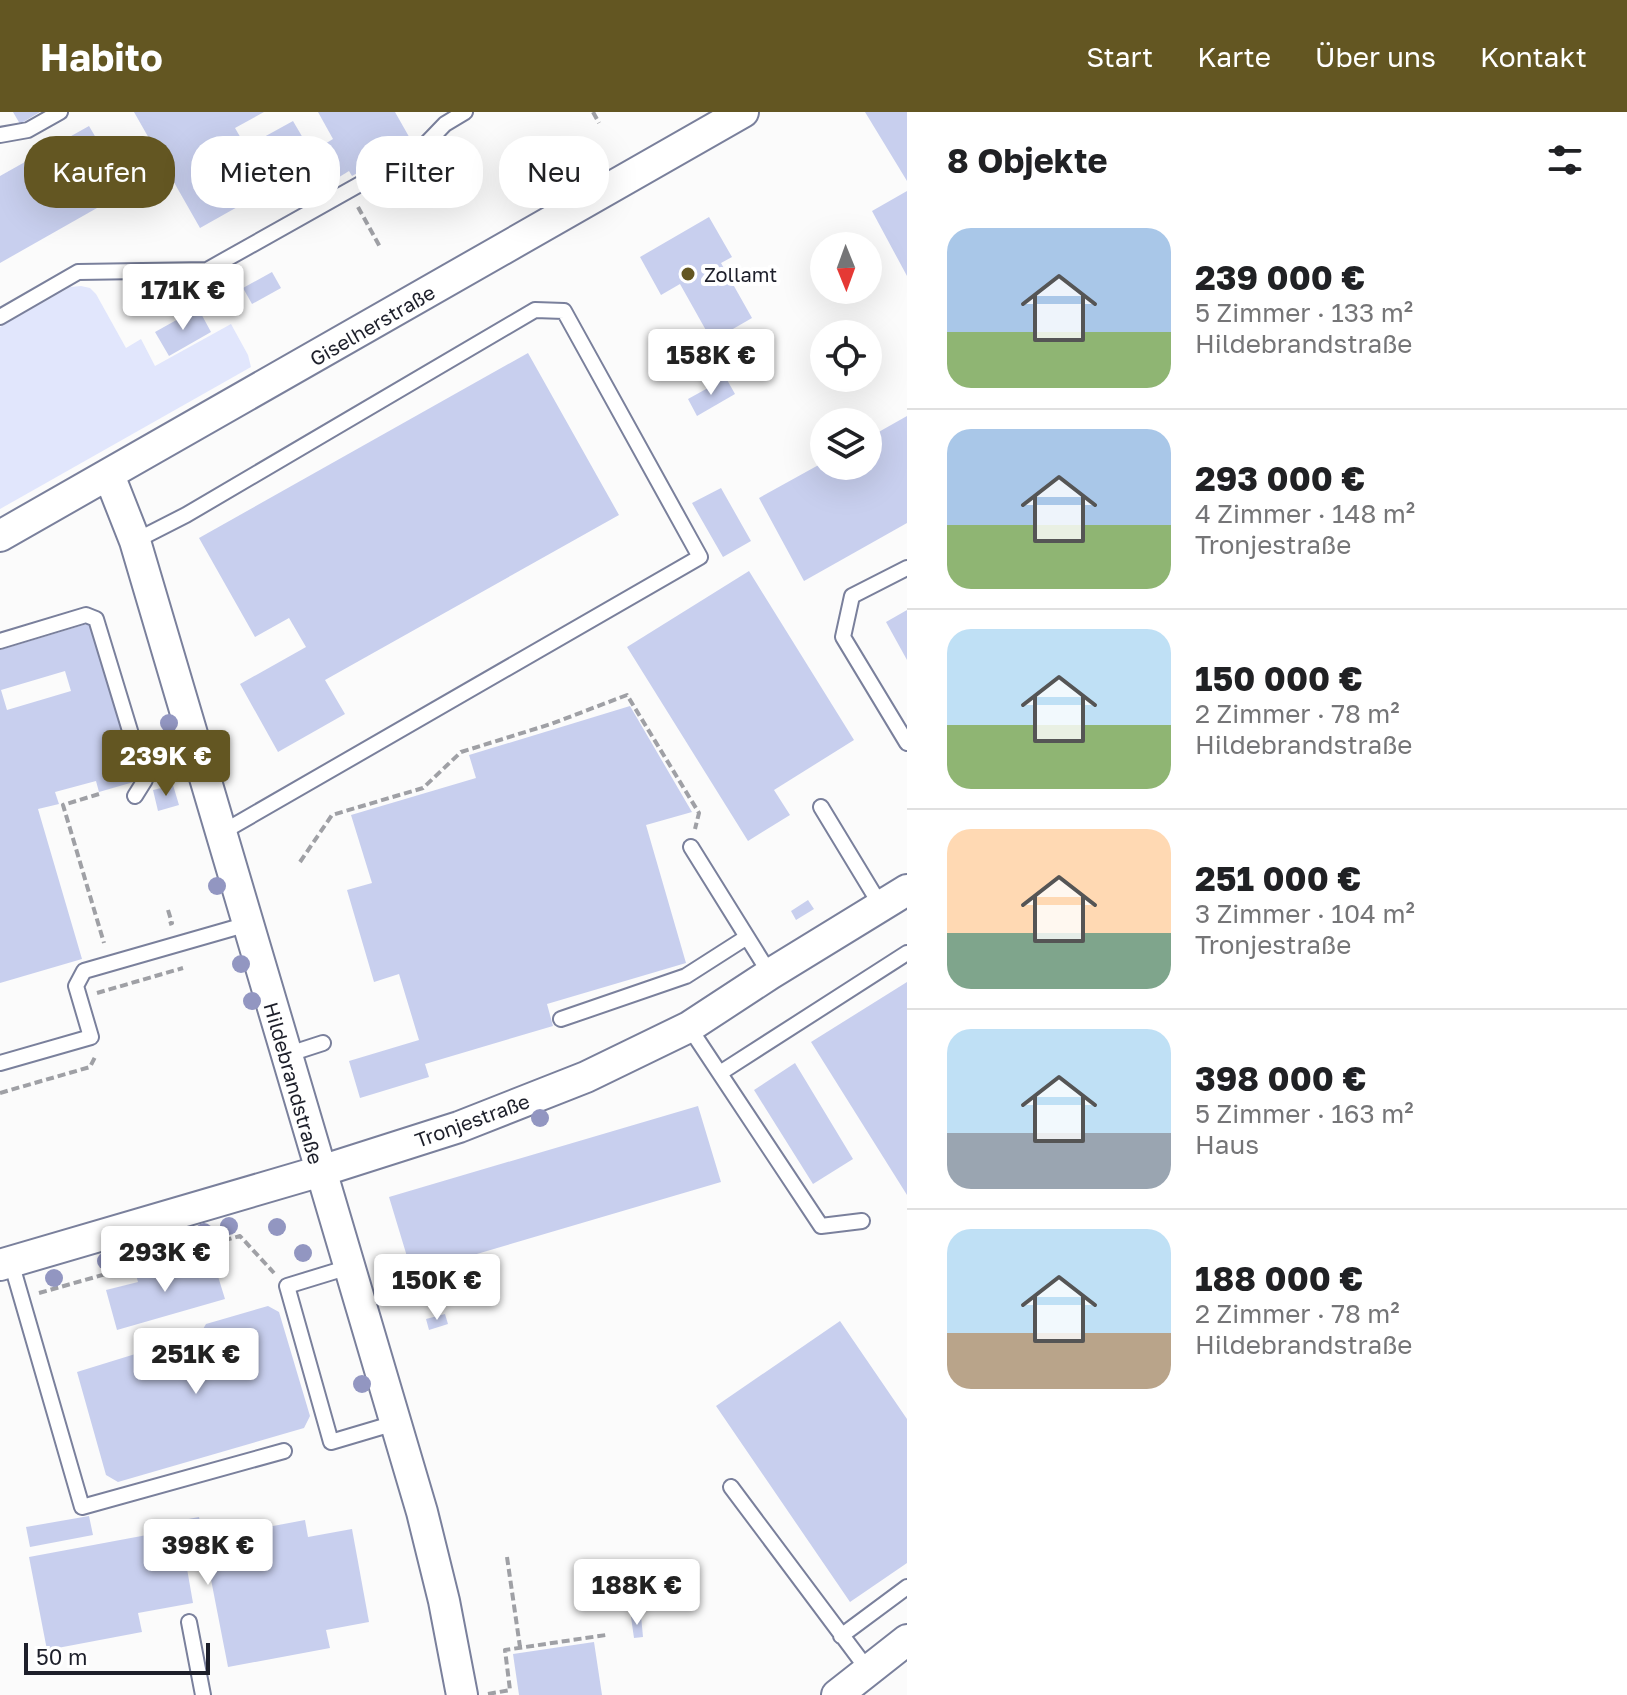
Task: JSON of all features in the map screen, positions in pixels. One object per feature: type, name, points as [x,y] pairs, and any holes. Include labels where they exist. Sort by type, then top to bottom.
[{"type":"street","name":"Giselherstraße","points":[[0,536],[743,112]]},
{"type":"street","name":"Hildebrandstraße","points":[[109,475],[135,541],[426,1527],[462,1695]]},
{"type":"street","name":"Tronjestraße","points":[[6,1263],[321,1171],[459,1127],[586,1077],[689,1027],[907,890]]},
{"type":"street","points":[[837,1695],[907,1640]]},
{"type":"lane","points":[[0,135],[28,130],[60,112]]},
{"type":"lane","points":[[0,317],[78,272],[207,270],[419,151],[445,124],[465,112]]},
{"type":"lane","points":[[135,541],[186,515],[535,310],[564,311],[700,557],[221,833]]},
{"type":"lane","points":[[907,568],[852,596],[843,637],[907,743]]},
{"type":"lane","points":[[0,641],[86,615],[96,619],[145,780],[135,796]]},
{"type":"lane","points":[[821,807],[881,906]]},
{"type":"lane","points":[[691,847],[770,974]]},
{"type":"lane","points":[[0,1063],[91,1037],[76,986],[84,971],[248,924]]},
{"type":"lane","points":[[561,1019],[686,976],[747,937]]},
{"type":"lane","points":[[720,1073],[907,953]]},
{"type":"lane","points":[[689,1027],[821,1226],[862,1221]]},
{"type":"lane","points":[[286,1055],[323,1043]]},
{"type":"lane","points":[[6,1263],[21,1298],[82,1507],[284,1451]]},
{"type":"lane","points":[[349,1267],[287,1286],[331,1442],[395,1423]]},
{"type":"lane","points":[[731,1487],[868,1670]]},
{"type":"lane","points":[[841,1636],[907,1587]]},
{"type":"lane","points":[[189,1622],[203,1695]]},
{"type":"path","points":[[593,112],[599,123]]},
{"type":"path","points":[[359,208],[380,247]]},
{"type":"path","points":[[300,862],[332,815],[423,788],[461,752],[551,724],[627,695],[699,813],[691,847]]},
{"type":"path","points":[[99,794],[63,805],[104,943]]},
{"type":"path","points":[[91,995],[183,968]]},
{"type":"path","points":[[21,1298],[240,1236],[287,1286]]},
{"type":"path","points":[[140,1253],[144,1263]]},
{"type":"path","points":[[507,1557],[520,1647]]},
{"type":"path","points":[[481,1695],[510,1690],[505,1650],[606,1635]]},
{"type":"shaded area","points":[[70,287],[90,288],[96,294],[126,348],[141,339],[155,366],[231,324],[251,367],[0,509],[0,327]]},
{"type":"building","points":[[13,112],[40,112],[20,124]]},
{"type":"building","points":[[134,112],[264,112],[235,128],[240,136],[191,136],[191,208],[235,208],[200,228],[175,184],[175,136],[148,136]]},
{"type":"building","points":[[318,112],[395,112],[409,136],[356,136],[356,174],[352,176],[349,171],[340,177],[340,136],[331,136]]},
{"type":"building","points":[[865,112],[907,112],[907,181]]},
{"type":"building","points":[[293,121],[302,136],[266,136]]},
{"type":"building","points":[[89,126],[95,136],[71,136]]},
{"type":"building","points":[[24,163],[24,208],[97,208],[0,263],[0,176]]},
{"type":"building","points":[[907,191],[907,276],[872,211]]},
{"type":"building","name":"Zollamt","points":[[709,217],[732,257],[721,263],[752,318],[712,341],[680,284],[661,295],[640,257]]},
{"type":"building","points":[[272,272],[281,288],[252,304],[243,288]]},
{"type":"building","points":[[198,308],[211,332],[169,356],[155,332]]},
{"type":"building","points":[[528,353],[619,515],[325,680],[345,714],[278,752],[240,684],[306,647],[289,618],[255,637],[199,538]]},
{"type":"building","points":[[726,378],[735,394],[697,416],[688,399]]},
{"type":"building","points":[[907,416],[907,523],[804,581],[759,498],[810,470],[810,480],[882,480],[882,430]]},
{"type":"building","points":[[721,488],[751,541],[723,557],[692,503]]},
{"type":"building","points":[[749,571],[854,740],[774,790],[790,815],[748,841],[627,647]]},
{"type":"building","points":[[907,610],[907,660],[886,622]]},
{"type":"building","points":[[90,623],[137,781],[99,792],[96,781],[55,792],[59,804],[38,809],[82,959],[0,983],[0,650]],"holes":[[[65,671],[71,691],[7,710],[1,690]]]},
{"type":"building","points":[[630,706],[692,812],[646,825],[686,963],[547,1004],[553,1026],[425,1064],[429,1077],[360,1098],[349,1061],[419,1040],[399,974],[374,982],[347,890],[372,883],[351,815],[476,778],[469,755]]},
{"type":"building","points":[[173,785],[179,805],[158,811],[153,790]]},
{"type":"building","points":[[808,900],[814,909],[796,920],[791,911]]},
{"type":"building","points":[[907,982],[907,1195],[811,1042]]},
{"type":"building","points":[[795,1063],[853,1159],[813,1184],[754,1090]]},
{"type":"building","points":[[698,1106],[721,1182],[412,1273],[389,1197]]},
{"type":"building","points":[[213,1260],[225,1299],[117,1330],[106,1290],[138,1282],[136,1275],[158,1268],[160,1275]]},
{"type":"building","points":[[268,1306],[279,1312],[310,1416],[304,1428],[118,1482],[106,1475],[77,1372],[200,1334],[206,1324]]},
{"type":"building","points":[[445,1314],[448,1324],[429,1330],[426,1319]]},
{"type":"building","points":[[840,1321],[907,1419],[907,1563],[850,1602],[716,1406]]},
{"type":"building","points":[[89,1516],[93,1535],[30,1547],[26,1527]]},
{"type":"building","points":[[199,1517],[204,1539],[305,1520],[308,1537],[352,1529],[369,1622],[326,1630],[330,1648],[228,1667],[207,1559],[186,1563],[193,1603],[138,1613],[142,1632],[47,1650],[29,1557],[179,1529],[178,1521]]},
{"type":"building","points":[[641,1616],[643,1637],[634,1638],[631,1617]]},
{"type":"building","points":[[594,1642],[602,1695],[519,1695],[513,1654]]},
{"type":"place","name":"Zollamt","points":[[688,274]]}]
